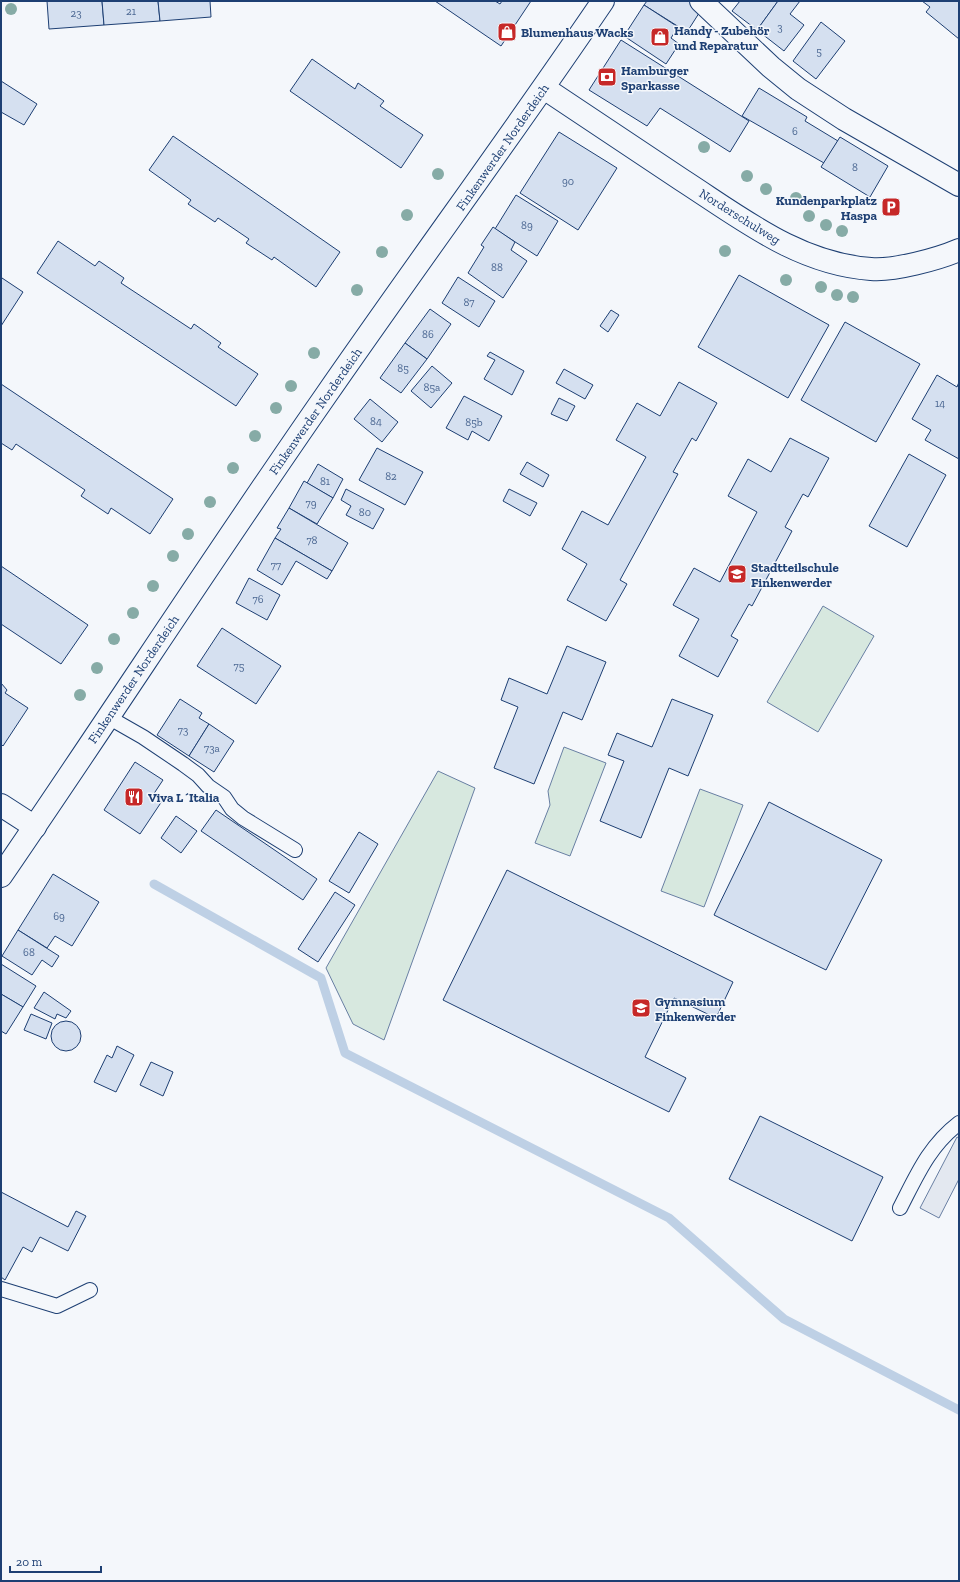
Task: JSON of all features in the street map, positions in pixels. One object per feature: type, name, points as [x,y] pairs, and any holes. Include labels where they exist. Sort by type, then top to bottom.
[{"type":"street","name":"Finkenwerder Norderdeich","points":[[1,876],[325,396],[544,88],[603,1]]},
{"type":"street","points":[[701,1],[771,67],[798,89],[844,119],[959,185]]},
{"type":"street","name":"Norderschulweg","points":[[544,88],[764,233],[816,258],[844,266],[873,270],[924,262],[959,250]]},
{"type":"street","points":[[1,805],[35,827]]},
{"type":"lane","points":[[108,717],[143,737],[184,764],[198,775],[208,786],[224,797],[232,809],[295,850]]},
{"type":"lane","points":[[900,1208],[922,1166],[943,1135],[959,1124]]},
{"type":"lane","points":[[1,1289],[57,1306],[90,1290]]},
{"type":"shaded area","points":[[823,606],[874,636],[818,732],[767,702]]},
{"type":"shaded area","points":[[564,747],[606,763],[570,856],[535,843],[550,805],[548,791]]},
{"type":"shaded area","points":[[438,771],[475,788],[384,1040],[353,1024],[326,968]]},
{"type":"shaded area","points":[[700,789],[743,805],[704,907],[661,891]]},
{"type":"shaded area","points":[[957,1137],[959,1138],[959,1179],[939,1218],[920,1208]]},
{"type":"building","points":[[47,1],[102,1],[104,25],[49,29]]},
{"type":"building","points":[[102,1],[158,1],[160,21],[104,25]]},
{"type":"building","points":[[158,1],[210,1],[211,17],[160,21]]},
{"type":"building","points":[[435,1],[495,1],[500,4],[502,1],[531,1],[501,46]]},
{"type":"building","points":[[647,1],[689,1],[701,10],[687,32],[644,5]]},
{"type":"building","points":[[740,1],[778,1],[757,30],[732,11]]},
{"type":"building","points":[[778,1],[800,1],[790,14],[804,25],[784,51],[757,30]]},
{"type":"building","points":[[922,1],[959,1],[959,39],[926,12],[930,7]]},
{"type":"building","points":[[644,5],[678,27],[671,38],[679,44],[666,64],[624,36]]},
{"type":"building","points":[[821,22],[845,41],[816,79],[793,61]]},
{"type":"building","points":[[621,40],[749,121],[730,152],[660,108],[647,126],[589,90]]},
{"type":"building","points":[[312,59],[355,89],[358,83],[384,101],[380,106],[423,135],[401,168],[290,91]]},
{"type":"building","points":[[1,81],[37,104],[24,125],[1,112]]},
{"type":"building","points":[[759,88],[807,117],[805,121],[838,141],[824,163],[742,116]]},
{"type":"building","points":[[559,132],[617,168],[578,230],[520,193]]},
{"type":"building","points":[[173,136],[340,252],[316,287],[274,257],[272,260],[246,243],[249,239],[218,218],[215,222],[188,204],[191,200],[149,170]]},
{"type":"building","points":[[840,137],[888,166],[870,197],[821,167]]},
{"type":"building","points":[[516,195],[558,221],[537,256],[495,229]]},
{"type":"building","points":[[493,227],[515,242],[511,250],[527,261],[503,298],[468,273],[484,247],[481,245]]},
{"type":"building","points":[[58,241],[95,266],[99,261],[124,278],[121,283],[191,329],[194,324],[221,343],[218,347],[258,374],[236,406],[37,273]]},
{"type":"building","points":[[739,275],[829,325],[788,398],[698,347]]},
{"type":"building","points":[[458,277],[495,301],[479,327],[442,303]]},
{"type":"building","points":[[2,278],[23,292],[1,326],[1,280]]},
{"type":"building","points":[[430,309],[451,324],[427,359],[405,343]]},
{"type":"building","points":[[611,310],[619,315],[608,332],[600,326]]},
{"type":"building","points":[[845,322],[920,364],[876,442],[801,400]]},
{"type":"building","points":[[405,343],[427,359],[401,393],[380,378]]},
{"type":"building","points":[[490,352],[524,371],[512,395],[484,379],[495,360],[487,356]]},
{"type":"building","points":[[432,366],[452,383],[431,408],[411,391]]},
{"type":"building","points":[[564,369],[593,385],[585,399],[556,383]]},
{"type":"building","points":[[937,375],[957,387],[959,382],[959,459],[925,440],[931,430],[912,419]]},
{"type":"building","points":[[679,382],[717,403],[696,441],[692,438],[673,472],[678,474],[620,580],[627,584],[606,621],[567,600],[587,564],[562,549],[582,511],[608,525],[646,457],[616,440],[637,403],[660,416]]},
{"type":"building","points":[[1,384],[173,499],[150,534],[111,508],[108,514],[81,496],[85,490],[16,444],[12,450],[1,443]]},
{"type":"building","points":[[464,396],[502,416],[489,441],[472,431],[468,440],[446,428]]},
{"type":"building","points":[[559,398],[575,406],[567,421],[551,414]]},
{"type":"building","points":[[370,399],[398,422],[382,442],[354,419]]},
{"type":"building","points":[[790,438],[829,458],[808,497],[803,494],[785,527],[792,531],[752,606],[749,604],[731,636],[738,640],[718,677],[679,656],[699,619],[673,605],[694,568],[720,582],[757,512],[728,496],[748,459],[771,472]]},
{"type":"building","points":[[377,448],[423,472],[405,505],[359,480]]},
{"type":"building","points":[[909,454],[946,475],[907,547],[869,526]]},
{"type":"building","points":[[527,462],[549,475],[543,487],[520,474]]},
{"type":"building","points":[[318,464],[343,479],[333,498],[307,483]]},
{"type":"building","points":[[304,481],[333,498],[317,524],[289,508]]},
{"type":"building","points":[[346,489],[384,509],[373,529],[346,515],[351,506],[341,500]]},
{"type":"building","points":[[509,489],[537,503],[530,516],[503,501]]},
{"type":"building","points":[[289,508],[348,543],[332,571],[275,538],[281,529],[277,528]]},
{"type":"building","points":[[275,538],[332,571],[327,579],[296,561],[282,585],[257,570]]},
{"type":"building","points":[[1,566],[88,625],[61,664],[1,624]]},
{"type":"building","points":[[249,578],[280,595],[267,620],[236,603]]},
{"type":"building","points":[[222,628],[281,666],[256,704],[197,666]]},
{"type":"building","points":[[567,646],[606,662],[582,720],[563,712],[534,784],[494,768],[518,707],[501,700],[509,678],[547,694]]},
{"type":"building","points":[[1,683],[7,690],[5,693],[28,708],[3,746],[1,744]]},
{"type":"building","points":[[180,699],[202,713],[199,718],[209,724],[189,756],[157,735]]},
{"type":"building","points":[[672,699],[713,715],[688,776],[669,768],[641,838],[600,821],[624,761],[608,755],[617,733],[652,747]]},
{"type":"building","points":[[209,724],[234,741],[214,772],[189,756]]},
{"type":"building","points":[[135,762],[163,780],[153,795],[162,801],[140,834],[104,810]]},
{"type":"building","points":[[769,802],[882,860],[826,970],[714,915]]},
{"type":"building","points":[[216,810],[317,879],[303,900],[201,831]]},
{"type":"building","points":[[176,816],[197,831],[181,853],[161,838]]},
{"type":"building","points":[[359,832],[378,844],[349,893],[329,881]]},
{"type":"building","points":[[507,870],[733,982],[716,1018],[674,998],[645,1057],[686,1078],[669,1112],[443,1000]]},
{"type":"building","points":[[53,874],[99,902],[72,946],[55,936],[47,948],[18,930]]},
{"type":"building","points":[[335,892],[355,905],[318,962],[298,949]]},
{"type":"building","points":[[18,930],[59,956],[52,967],[42,960],[32,975],[2,956]]},
{"type":"building","points":[[1,964],[36,986],[23,1007],[1,994]]},
{"type":"building","points":[[44,992],[71,1011],[66,1018],[57,1014],[55,1019],[34,1008]]},
{"type":"building","points":[[1,994],[23,1007],[6,1034],[1,1031]]},
{"type":"building","points":[[31,1014],[52,1023],[46,1039],[24,1030]]},
{"type":"building","points":[[66,1021],[77,1025],[81,1036],[77,1047],[66,1051],[55,1047],[51,1036],[55,1025]]},
{"type":"building","points":[[117,1046],[134,1055],[116,1092],[94,1082],[107,1055],[112,1058]]},
{"type":"building","points":[[151,1062],[173,1072],[163,1096],[140,1085]]},
{"type":"building","points":[[760,1116],[883,1177],[852,1241],[729,1179]]},
{"type":"building","points":[[1,1192],[68,1227],[76,1211],[86,1216],[68,1251],[40,1237],[32,1252],[23,1247],[5,1280],[1,1277]]},
{"type":"waterway","points":[[154,884],[321,978],[345,1053],[669,1218],[784,1319],[959,1410]]},
{"type":"place","name":"Blumenhaus Wacks","points":[[507,32]]},
{"type":"place","name":"Handy - Zubehör und Reparatur","points":[[660,37]]},
{"type":"place","name":"Hamburger Sparkasse","points":[[607,77]]},
{"type":"place","name":"Kundenparkplatz Haspa","points":[[891,207]]},
{"type":"place","name":"Stadtteilschule Finkenwerder","points":[[737,574]]},
{"type":"place","name":"Viva L´Italia","points":[[134,797]]},
{"type":"place","name":"Gymnasium Finkenwerder","points":[[641,1008]]}]
